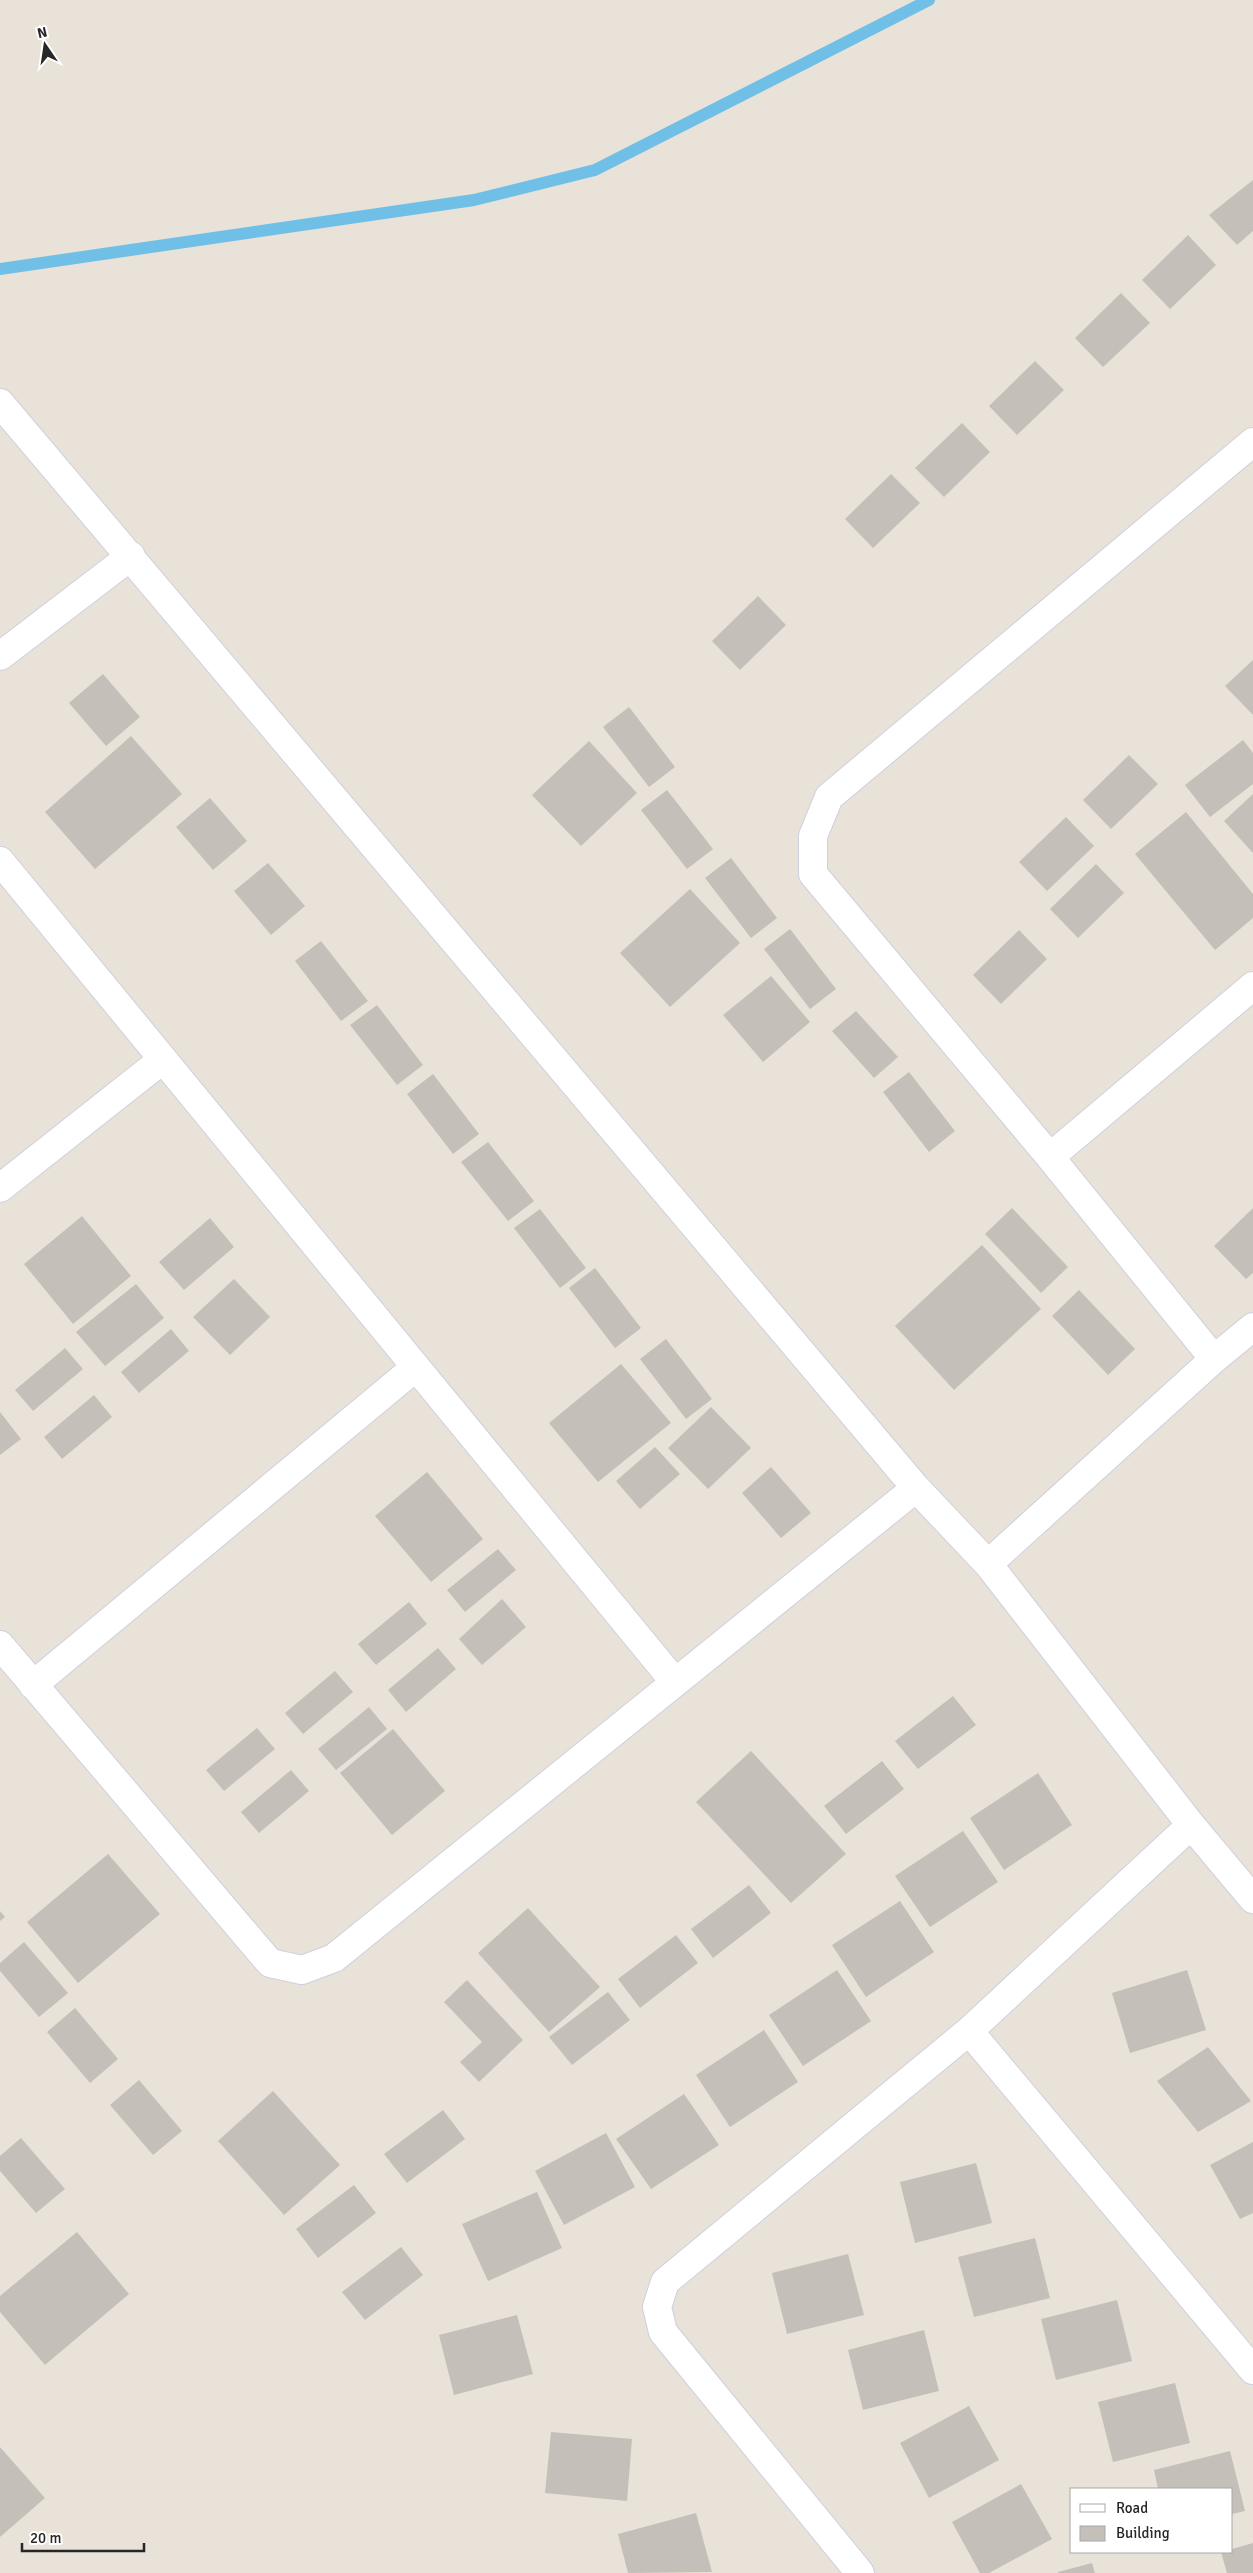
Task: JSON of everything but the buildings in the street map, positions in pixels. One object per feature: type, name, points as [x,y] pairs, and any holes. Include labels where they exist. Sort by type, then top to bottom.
[{"type":"street","points":[[0,403],[916,1488],[988,1564],[1191,1825],[1253,1899]]},
{"type":"street","points":[[1214,1359],[1050,1157],[813,874],[813,836],[829,797],[1253,442]]},
{"type":"street","points":[[0,656],[131,556]]},
{"type":"street","points":[[0,861],[674,1681]]},
{"type":"street","points":[[1050,1157],[1253,986]]},
{"type":"street","points":[[0,1188],[162,1060]]},
{"type":"street","points":[[988,1564],[1214,1359],[1253,1327]]},
{"type":"street","points":[[33,1685],[416,1367]]},
{"type":"street","points":[[0,1645],[270,1963],[302,1970],[334,1958],[674,1681],[916,1488]]},
{"type":"street","points":[[860,2573],[663,2332],[657,2307],[665,2282],[969,2030],[1191,1825]]},
{"type":"street","points":[[969,2030],[1253,2370]]},
{"type":"waterway","points":[[0,269],[474,200],[595,170],[929,0]]}]
